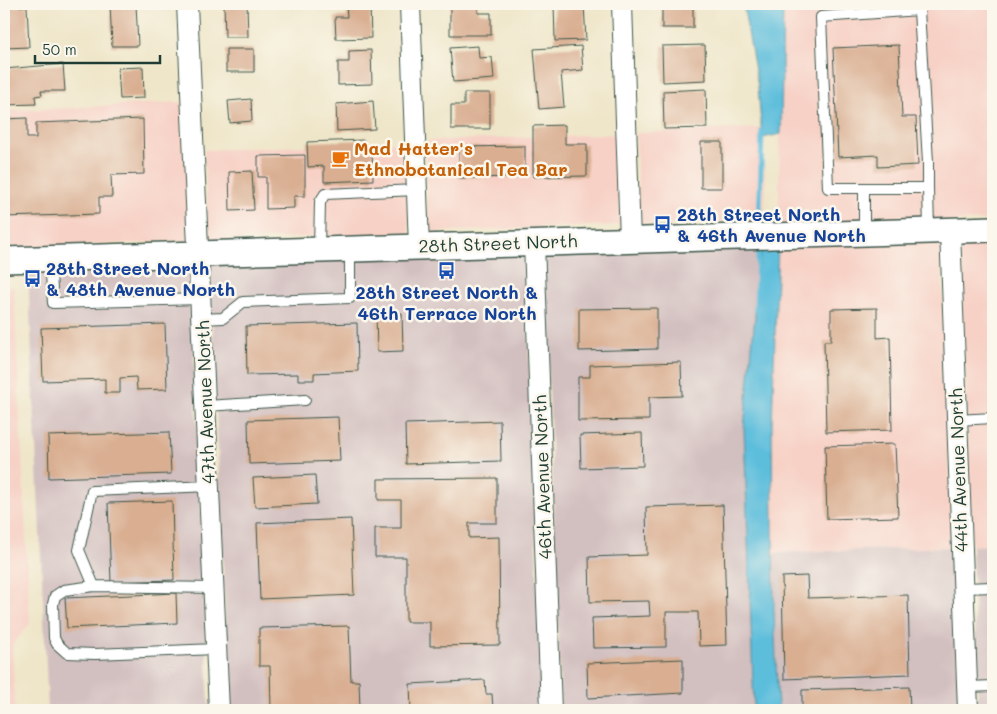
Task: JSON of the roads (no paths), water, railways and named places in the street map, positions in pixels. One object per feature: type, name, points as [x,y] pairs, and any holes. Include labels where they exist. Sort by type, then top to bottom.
[{"type":"street","name":"47th Avenue North","points":[[187,4],[200,254],[219,710]]},
{"type":"street","points":[[410,4],[419,247]]},
{"type":"street","points":[[622,4],[630,240]]},
{"type":"street","name":"28th Street North","points":[[4,260],[993,229]]},
{"type":"street","name":"44th Avenue North","points":[[939,230],[957,420],[968,710]]},
{"type":"street","name":"46th Avenue North","points":[[534,243],[551,710]]},
{"type":"lane","points":[[928,188],[828,188],[821,17],[919,10],[928,188],[939,230]]},
{"type":"lane","points":[[864,188],[864,233]]},
{"type":"lane","points":[[319,250],[320,202],[325,194],[417,190]]},
{"type":"lane","points":[[202,319],[224,318],[243,302],[350,298],[350,249]]},
{"type":"lane","points":[[50,260],[53,303],[201,299]]},
{"type":"lane","points":[[206,406],[305,400]]},
{"type":"lane","points":[[957,420],[993,418]]},
{"type":"lane","points":[[94,586],[80,550],[92,491],[210,486]]},
{"type":"lane","points":[[214,588],[94,586],[64,590],[55,596],[52,604],[54,638],[57,644],[67,653],[95,654],[216,649]]},
{"type":"lane","points":[[964,588],[993,587]]},
{"type":"lane","points":[[968,688],[993,686]]},
{"type":"water","points":[[743,4],[783,4],[781,134],[762,138],[758,87]]},
{"type":"water","points":[[778,244],[772,426],[774,610],[778,710],[754,710],[744,428],[762,245]]},
{"type":"waterway","points":[[759,230],[762,131]]},
{"type":"waterway","points":[[756,310],[759,243]]},
{"type":"place","name":"Mad Hatter's Ethnobotanical Tea Bar","points":[[340,159]]},
{"type":"place","name":"28th Street North & 46th Avenue North","points":[[663,225]]},
{"type":"place","name":"28th Street North & 46th Terrace North","points":[[447,270]]},
{"type":"place","name":"28th Street North & 48th Avenue North","points":[[32,279]]}]
